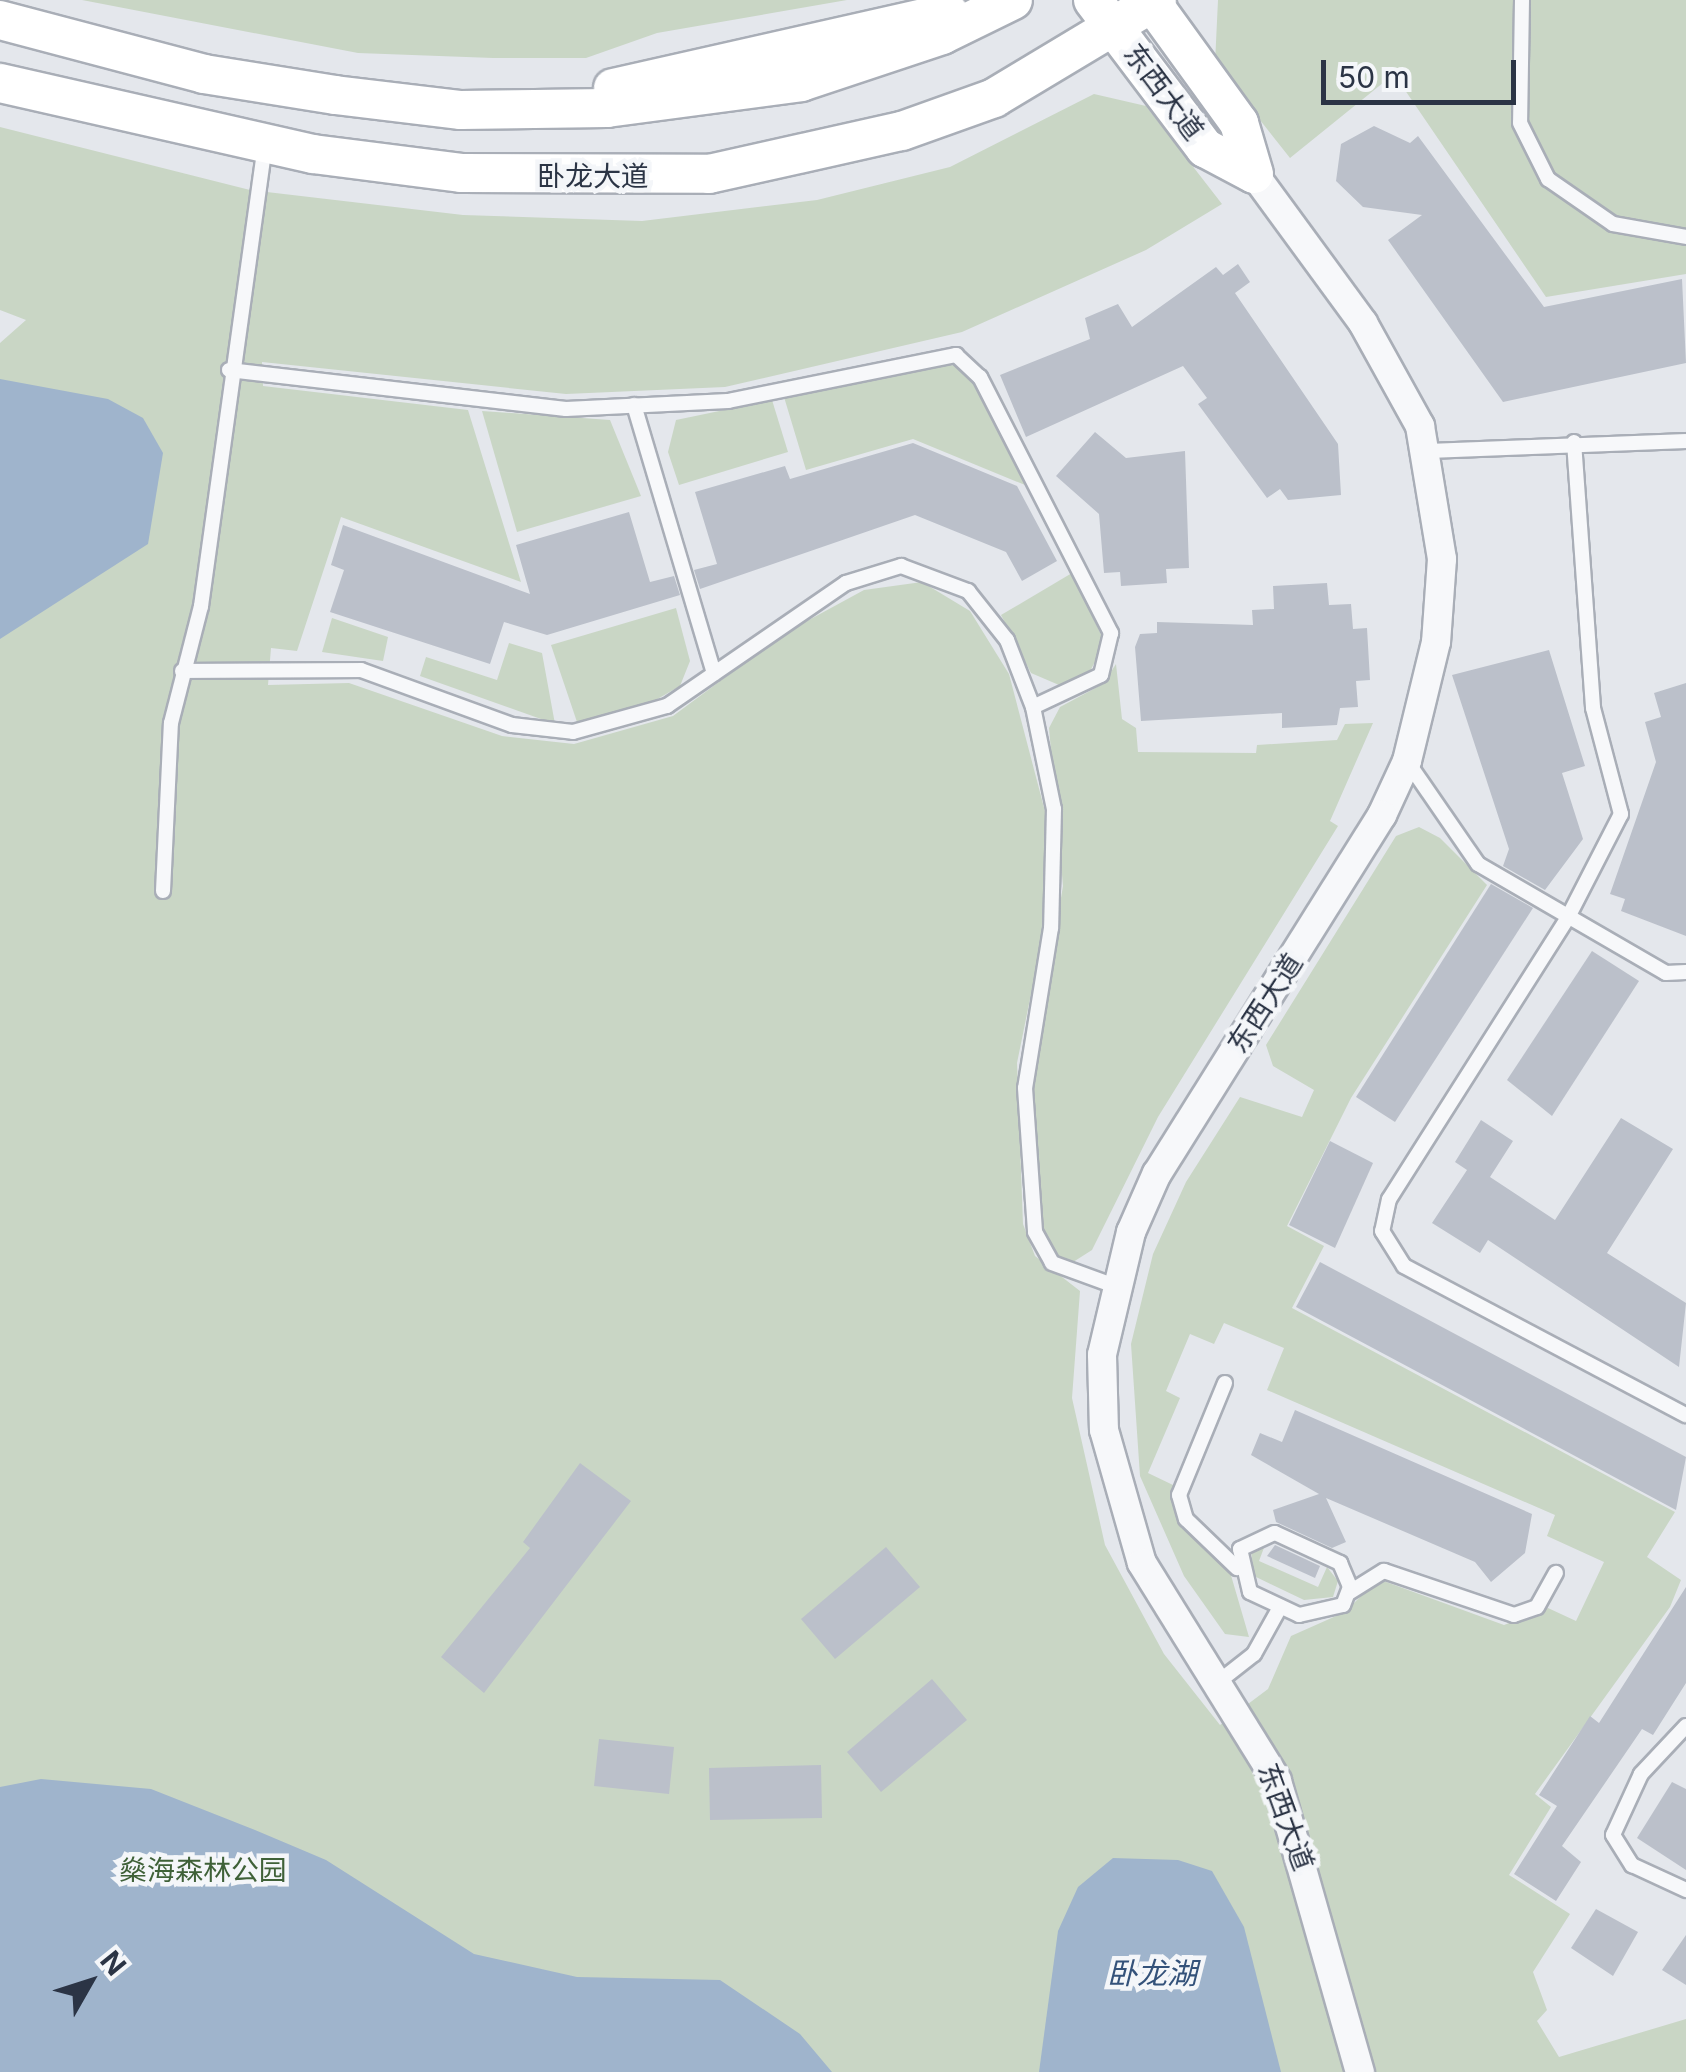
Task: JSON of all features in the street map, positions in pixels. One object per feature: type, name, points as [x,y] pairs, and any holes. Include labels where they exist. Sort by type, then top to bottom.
[{"type":"main road","points":[[0,20],[222,77],[461,110],[543,108],[1012,0]]},
{"type":"main road","name":"东西大道","points":[[1093,0],[1205,148],[1254,174]]},
{"type":"main road","points":[[1153,1],[1238,122],[1254,174]]},
{"type":"main road","name":"卧龙大道","points":[[0,83],[266,146],[462,173],[709,174],[902,132],[994,98],[1116,30],[1153,1]]},
{"type":"street","name":"东西大道","points":[[1254,174],[1398,378],[1428,451],[1442,559],[1436,642],[1408,761],[1336,892],[1157,1173],[1112,1285],[1102,1355],[1118,1495],[1142,1562],[1286,1805],[1360,2072]]},
{"type":"lane","points":[[1522,0],[1520,123],[1548,180],[1613,224],[1686,237]]},
{"type":"lane","points":[[163,890],[166,778],[182,671],[201,606],[229,370],[266,146]]},
{"type":"lane","points":[[229,370],[402,396],[634,406],[728,401],[929,354],[966,362],[1112,633],[1101,675],[1033,707]]},
{"type":"lane","points":[[634,406],[714,673]]},
{"type":"lane","points":[[1428,451],[1574,442],[1686,441]]},
{"type":"lane","points":[[1574,442],[1593,708],[1621,814],[1567,919],[1389,1199],[1382,1231],[1404,1266],[1686,1416]]},
{"type":"lane","points":[[182,671],[361,670],[541,732],[642,716],[714,673],[846,582],[920,568],[990,612],[1033,707],[1056,848],[1027,1054],[1028,1181],[1038,1244],[1052,1263],[1112,1285]]},
{"type":"lane","points":[[1408,761],[1478,864],[1666,973],[1686,972]]},
{"type":"lane","points":[[1225,1383],[1179,1495],[1186,1519],[1237,1569],[1250,1592],[1313,1617],[1384,1570],[1514,1615],[1537,1607],[1556,1573]]},
{"type":"lane","points":[[1237,1569],[1249,1538],[1275,1533],[1340,1563],[1348,1596]]},
{"type":"lane","points":[[1217,1683],[1254,1654],[1280,1607]]},
{"type":"lane","points":[[1686,1726],[1641,1774],[1613,1836],[1632,1865],[1686,1890]]},
{"type":"green space","points":[[82,0],[847,0],[657,33],[586,58],[493,58],[358,53]]},
{"type":"green space","points":[[1218,0],[1686,0],[1686,274],[1546,297],[1394,74],[1290,158],[1215,63]]},
{"type":"green space","name":"燊海森林公园","points":[[1094,94],[1146,106],[1222,204],[1146,250],[962,332],[725,387],[566,394],[262,362],[263,386],[468,410],[521,582],[341,517],[297,651],[271,648],[268,685],[349,683],[502,736],[574,744],[673,716],[785,633],[864,590],[922,582],[970,611],[1009,674],[1047,819],[1041,945],[1017,1063],[1023,1224],[1035,1256],[1080,1291],[1072,1398],[1105,1545],[1164,1654],[1220,1725],[1268,1689],[1291,1636],[1345,1612],[1378,1579],[1504,1625],[1548,1608],[1576,1621],[1604,1562],[1547,1536],[1555,1515],[1267,1390],[1284,1348],[1224,1323],[1214,1344],[1190,1334],[1166,1391],[1180,1398],[1148,1473],[1173,1485],[1184,1529],[1228,1565],[1249,1637],[1225,1634],[1184,1576],[1140,1476],[1131,1344],[1153,1254],[1186,1182],[1240,1097],[1302,1117],[1314,1090],[1273,1066],[1266,1045],[1396,836],[1419,827],[1440,838],[1487,885],[1351,1098],[1287,1226],[1324,1246],[1292,1308],[1675,1512],[1647,1557],[1681,1580],[1670,1607],[1535,1794],[1551,1807],[1509,1875],[1570,1914],[1533,1972],[1547,2010],[1537,2021],[1559,2057],[1686,2019],[1686,2072],[0,2072],[0,343],[26,320],[0,310],[0,127],[250,190],[463,215],[642,221],[817,200],[950,167]]},
{"type":"green space","points":[[931,363],[960,366],[972,380],[1025,485],[913,439],[806,470],[784,397]]},
{"type":"green space","points":[[772,400],[788,452],[679,485],[668,452],[676,420]]},
{"type":"green space","points":[[482,411],[610,420],[641,496],[517,532]]},
{"type":"green space","points":[[1072,573],[1105,643],[1089,673],[1059,685],[1031,673],[1001,615]]},
{"type":"green space","points":[[676,608],[690,661],[680,686],[647,705],[577,722],[551,645]]},
{"type":"green space","points":[[332,618],[388,637],[383,661],[322,652]]},
{"type":"green space","points":[[509,643],[542,653],[555,724],[420,676],[426,657],[497,680]]},
{"type":"green space","points":[[1116,664],[1122,719],[1136,728],[1138,752],[1256,753],[1257,745],[1337,740],[1345,724],[1373,723],[1330,821],[1338,826],[1158,1117],[1092,1250],[1070,1264],[1048,1248],[1034,1182],[1034,1059],[1063,886],[1049,728],[1060,707],[1103,684]]},
{"type":"green space","points":[[1265,1545],[1259,1561],[1318,1587],[1327,1567],[1338,1581],[1333,1597],[1304,1600],[1254,1576],[1251,1551]]},
{"type":"water","points":[[0,379],[108,399],[143,418],[163,453],[148,544],[0,639]]},
{"type":"water","points":[[41,1779],[151,1789],[255,1830],[326,1860],[474,1954],[577,1977],[720,1980],[800,2034],[832,2072],[0,2072],[0,1787]]},
{"type":"water","name":"卧龙湖","points":[[1113,1858],[1178,1860],[1212,1871],[1244,1927],[1281,2072],[1039,2072],[1058,1931],[1078,1887]]},
{"type":"building","points":[[1374,126],[1410,143],[1418,136],[1544,307],[1682,279],[1686,363],[1503,402],[1388,240],[1422,215],[1363,207],[1336,181],[1341,144]]},
{"type":"building","points":[[1238,264],[1250,282],[1235,293],[1338,444],[1341,495],[1288,500],[1280,489],[1267,498],[1198,404],[1207,398],[1183,366],[1026,437],[1000,375],[1090,339],[1085,318],[1118,304],[1132,327],[1216,267],[1223,275]]},
{"type":"building","points":[[1095,432],[1126,458],[1185,451],[1189,568],[1166,569],[1167,583],[1121,586],[1120,572],[1104,573],[1099,514],[1056,476]]},
{"type":"building","points":[[913,443],[1017,486],[1057,561],[1022,581],[1006,552],[915,515],[700,589],[694,570],[717,564],[695,492],[785,466],[790,479]]},
{"type":"building","points":[[629,512],[650,582],[674,576],[680,595],[547,635],[504,622],[490,664],[330,612],[344,570],[331,565],[343,525],[530,594],[516,545]]},
{"type":"building","points":[[1327,583],[1329,605],[1351,604],[1353,629],[1367,628],[1370,680],[1356,681],[1358,707],[1340,708],[1337,725],[1282,728],[1282,713],[1141,721],[1135,647],[1140,634],[1157,633],[1157,622],[1253,625],[1252,610],[1274,609],[1273,586]]},
{"type":"building","points":[[1549,650],[1585,766],[1562,773],[1583,839],[1545,890],[1503,866],[1509,849],[1452,675]]},
{"type":"building","points":[[1686,683],[1686,936],[1621,911],[1625,899],[1610,894],[1656,762],[1645,722],[1661,717],[1654,693]]},
{"type":"building","points":[[1491,884],[1533,908],[1395,1122],[1356,1097]]},
{"type":"building","points":[[1592,951],[1639,981],[1552,1116],[1507,1080]]},
{"type":"building","points":[[1621,1118],[1673,1149],[1607,1253],[1686,1303],[1679,1367],[1488,1240],[1480,1253],[1432,1223],[1467,1170],[1455,1162],[1481,1120],[1513,1141],[1490,1177],[1555,1220]]},
{"type":"building","points":[[1330,1141],[1373,1163],[1335,1248],[1289,1225]]},
{"type":"building","points":[[1320,1262],[1686,1457],[1676,1510],[1296,1307]]},
{"type":"building","points":[[1295,1410],[1532,1514],[1525,1553],[1491,1582],[1475,1562],[1326,1498],[1346,1542],[1332,1548],[1276,1522],[1273,1510],[1319,1494],[1251,1455],[1260,1433],[1282,1442]]},
{"type":"building","points":[[580,1463],[631,1501],[484,1693],[441,1657],[530,1548],[523,1542]]},
{"type":"building","points":[[1275,1545],[1320,1566],[1315,1578],[1267,1556]]},
{"type":"building","points":[[886,1547],[920,1587],[835,1659],[801,1619]]},
{"type":"building","points":[[1686,1587],[1686,1683],[1653,1735],[1642,1729],[1562,1846],[1581,1862],[1556,1901],[1514,1874],[1557,1806],[1539,1795],[1590,1716],[1599,1723]]},
{"type":"building","points":[[932,1679],[967,1720],[881,1792],[847,1752]]},
{"type":"building","points":[[599,1739],[674,1747],[669,1794],[594,1786]]},
{"type":"building","points":[[821,1765],[822,1818],[710,1820],[709,1768]]},
{"type":"building","points":[[1672,1782],[1686,1789],[1686,1870],[1637,1838]]},
{"type":"building","points":[[1596,1909],[1638,1932],[1613,1976],[1571,1948]]},
{"type":"building","points":[[1686,1935],[1686,1985],[1662,1970]]}]
